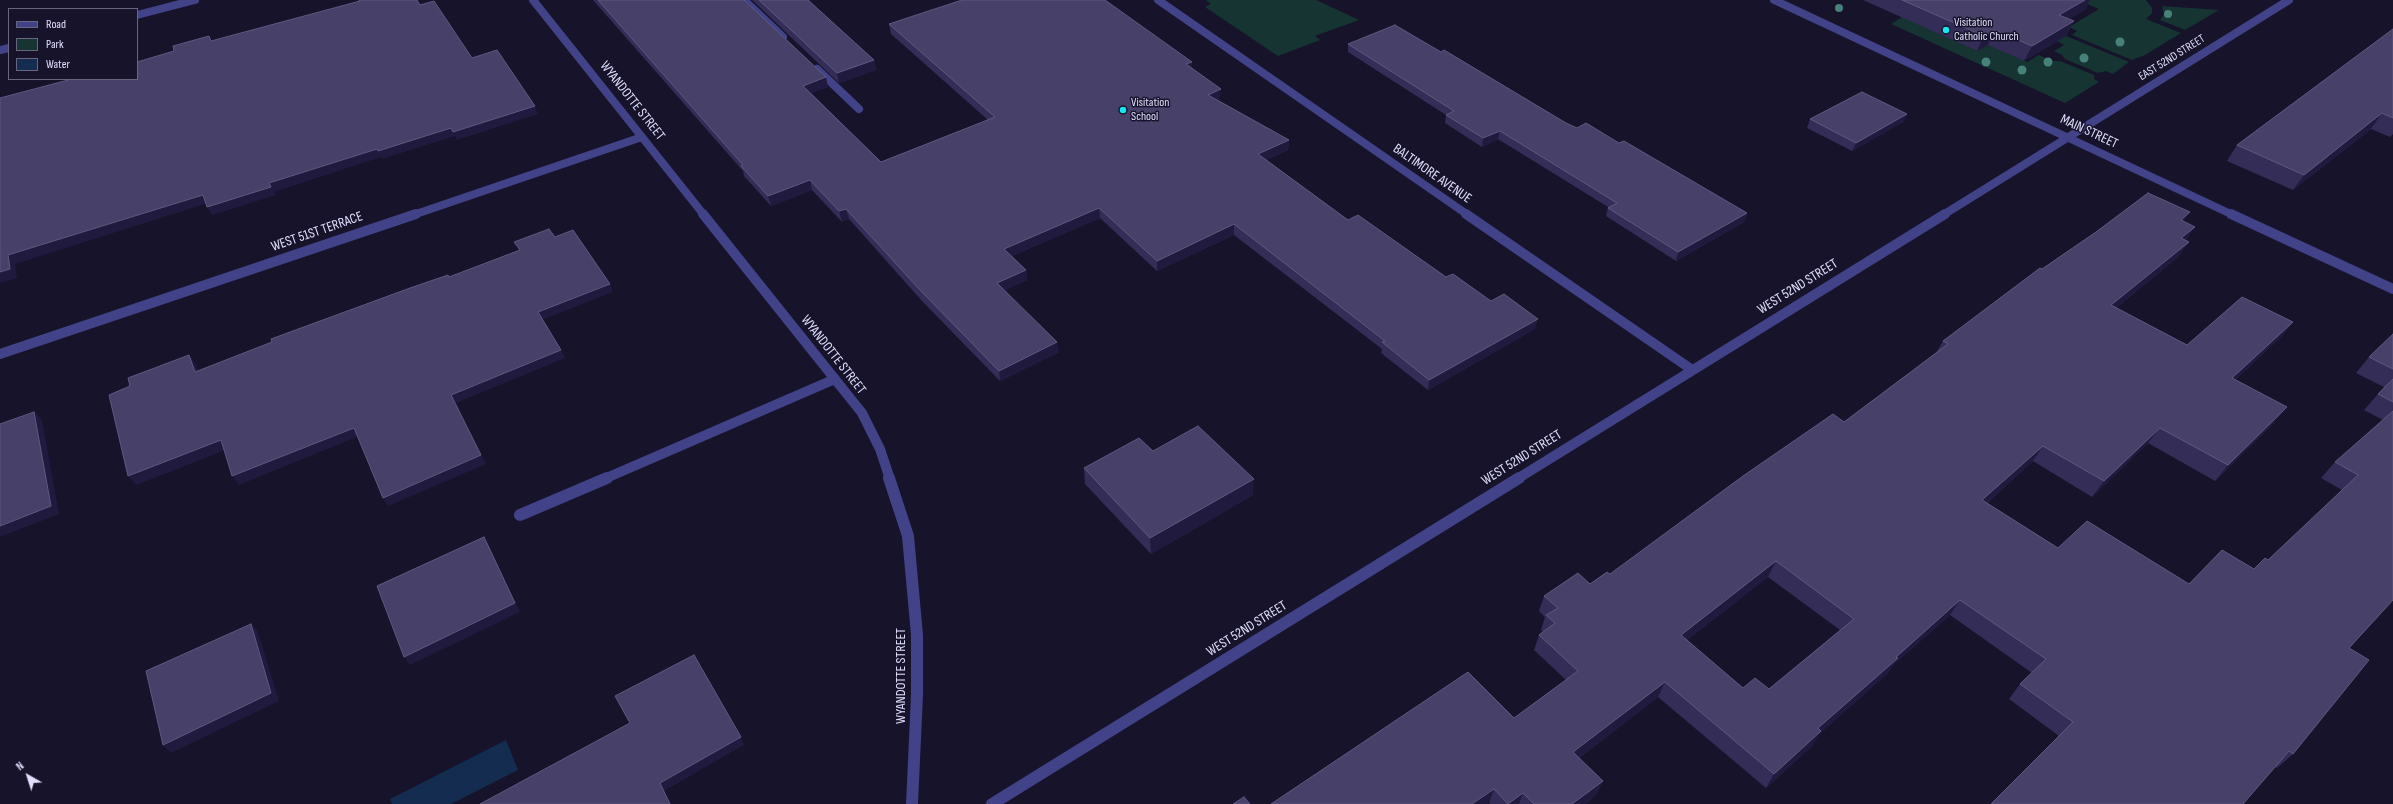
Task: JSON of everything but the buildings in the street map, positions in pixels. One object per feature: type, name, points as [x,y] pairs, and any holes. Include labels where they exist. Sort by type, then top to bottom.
[{"type":"street","points":[[138,15],[195,0]]},
{"type":"street","name":"WYANDOTTE STREET","points":[[534,0],[862,413],[880,449],[908,536],[917,635],[917,695],[912,804]]},
{"type":"street","points":[[744,0],[790,44]]},
{"type":"street","name":"BALTIMORE AVENUE","points":[[1158,0],[1691,369]]},
{"type":"street","name":"MAIN STREET","points":[[1774,0],[2393,289]]},
{"type":"street","name":"EAST 52ND STREET","points":[[2068,137],[2289,0]]},
{"type":"street","points":[[812,65],[859,109]]},
{"type":"street","name":"WEST 51ST TERRACE","points":[[0,354],[642,137]]},
{"type":"street","name":"WEST 52ND STREET","points":[[992,804],[1691,369],[2068,137]]},
{"type":"street","points":[[520,515],[835,379]]},
{"type":"green space","points":[[1206,0],[1316,0],[1359,20],[1315,36],[1320,40],[1278,56],[1205,7],[1211,4]]},
{"type":"green space","points":[[2078,0],[2146,0],[2152,8],[2152,13],[2146,19],[2181,33],[2145,55],[2132,60],[2072,35],[2077,31],[2069,27],[2099,9]]},
{"type":"green space","points":[[2162,6],[2219,10],[2185,30],[2160,20],[2164,14]]},
{"type":"green space","points":[[1902,17],[1977,51],[1988,45],[2027,62],[2039,55],[2053,61],[2060,61],[2094,75],[2094,79],[2099,82],[2065,103],[1891,24]]},
{"type":"green space","points":[[2066,36],[2129,62],[2113,74],[2106,71],[2098,73],[2065,59],[2062,55],[2054,51],[2064,45],[2057,41]]},
{"type":"water","points":[[506,740],[518,770],[451,804],[392,804],[390,799]]},
{"type":"place","name":"Visitation Catholic Church","points":[[1946,30]]},
{"type":"place","name":"Visitation School","points":[[1123,110]]}]
